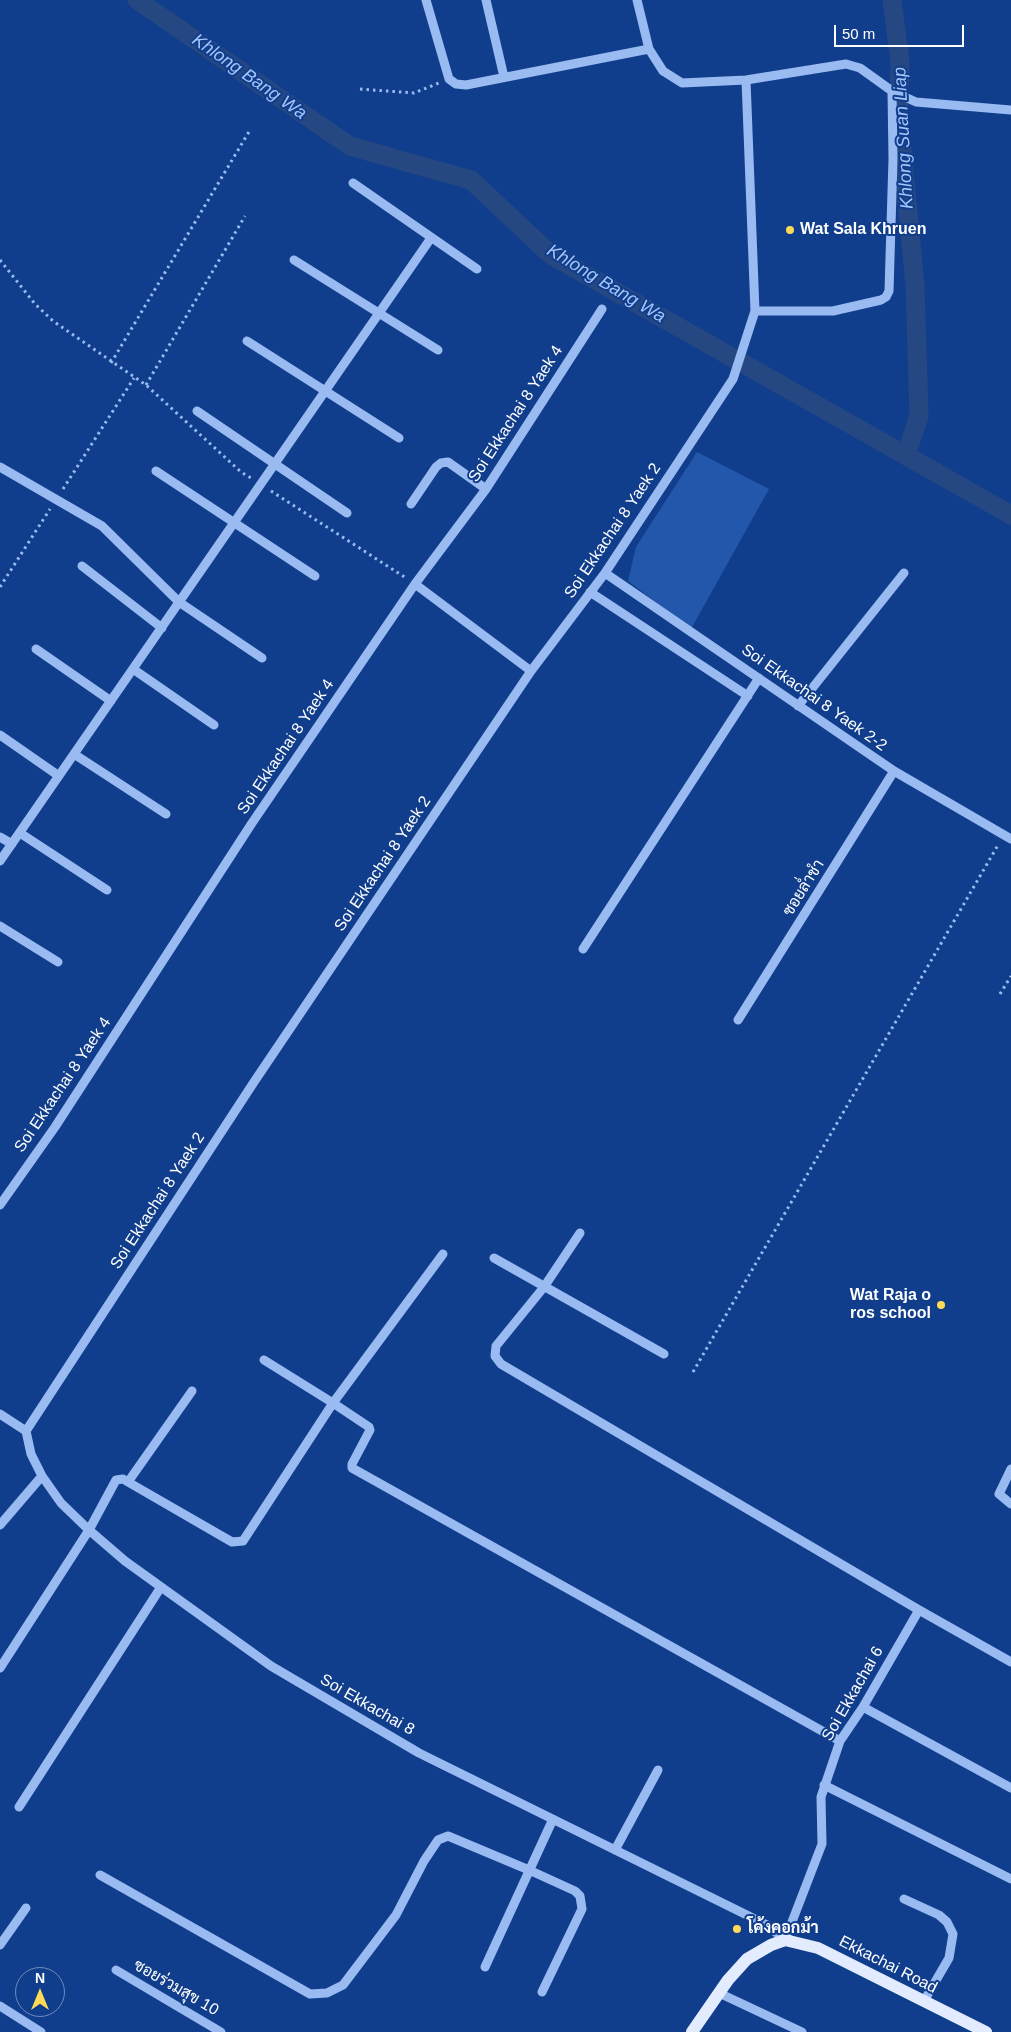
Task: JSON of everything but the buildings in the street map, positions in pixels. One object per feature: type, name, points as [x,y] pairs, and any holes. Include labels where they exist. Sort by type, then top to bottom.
[{"type":"main road","points":[[692,2032],[719,1993],[748,1959],[771,1945],[785,1940]]},
{"type":"main road","name":"Ekkachai Road","points":[[785,1940],[818,1948],[986,2032]]},
{"type":"street","points":[[426,0],[449,79],[456,84],[466,85],[649,49]]},
{"type":"street","points":[[486,0],[504,77]]},
{"type":"street","points":[[637,0],[649,49],[663,71],[682,83],[746,80],[846,64],[860,68],[894,92],[916,102],[1011,110]]},
{"type":"street","points":[[746,80],[755,311],[834,311],[881,300],[886,297],[889,291],[894,92]]},
{"type":"street","points":[[353,182],[477,269]]},
{"type":"street","points":[[0,861],[431,238]]},
{"type":"street","points":[[294,260],[438,350]]},
{"type":"street","name":"Soi Ekkachai 8 Yaek 4","points":[[0,1205],[60,1119],[252,823],[415,584],[486,490],[602,310]]},
{"type":"street","name":"Soi Ekkachai 8 Yaek 2","points":[[26,1431],[254,1082],[530,671],[604,573],[733,379],[755,311]]},
{"type":"street","points":[[247,341],[399,438]]},
{"type":"street","points":[[197,412],[347,513]]},
{"type":"street","points":[[411,504],[436,466],[441,463],[448,462],[486,490]]},
{"type":"street","points":[[0,468],[102,526],[179,602],[262,658]]},
{"type":"street","points":[[156,471],[315,576]]},
{"type":"street","points":[[82,566],[162,628]]},
{"type":"street","name":"Soi Ekkachai 8 Yaek 2-2","points":[[604,573],[894,771],[1007,837]]},
{"type":"street","points":[[798,706],[904,573]]},
{"type":"street","points":[[415,584],[530,671]]},
{"type":"street","points":[[590,592],[748,696]]},
{"type":"street","points":[[36,649],[110,701]]},
{"type":"street","points":[[133,669],[214,725]]},
{"type":"street","points":[[583,949],[760,678]]},
{"type":"street","points":[[0,736],[59,776]]},
{"type":"street","points":[[74,754],[166,814]]},
{"type":"street","name":"ซอยล่ำชำ","points":[[738,1020],[894,771]]},
{"type":"street","points":[[20,833],[107,890]]},
{"type":"street","points":[[0,836],[12,844]]},
{"type":"street","points":[[0,926],[58,962]]},
{"type":"street","points":[[580,1234],[544,1287],[496,1346],[495,1356],[501,1364],[1011,1662]]},
{"type":"street","points":[[0,1668],[89,1530],[116,1480],[123,1479],[232,1542],[243,1541],[333,1402],[443,1254]]},
{"type":"street","points":[[494,1258],[664,1354]]},
{"type":"street","points":[[264,1360],[333,1402],[369,1427],[369,1434],[352,1464],[354,1470],[840,1741]]},
{"type":"street","points":[[128,1482],[192,1391]]},
{"type":"street","points":[[0,1414],[26,1431]]},
{"type":"street","name":"Soi Ekkachai 8","points":[[26,1431],[32,1454],[42,1476],[61,1504],[124,1561],[271,1666],[419,1753],[767,1925],[785,1940]]},
{"type":"street","points":[[1011,1469],[999,1494],[1011,1504]]},
{"type":"street","points":[[0,1525],[42,1476]]},
{"type":"street","points":[[19,1807],[161,1587]]},
{"type":"street","name":"Soi Ekkachai 6","points":[[785,1940],[822,1844],[821,1798],[840,1741],[863,1707],[920,1610]]},
{"type":"street","points":[[863,1707],[1011,1788]]},
{"type":"street","points":[[615,1850],[658,1770]]},
{"type":"street","points":[[824,1785],[1011,1879]]},
{"type":"street","points":[[485,1967],[553,1819]]},
{"type":"street","points":[[100,1875],[310,1994],[327,1993],[343,1985],[396,1915],[424,1861],[442,1836],[448,1836],[529,1870],[575,1891],[580,1896],[582,1909],[542,1992]]},
{"type":"street","points":[[904,1899],[939,1915],[947,1922],[952,1934],[950,1958],[924,2001]]},
{"type":"street","points":[[0,1945],[26,1908]]},
{"type":"street","name":"ซอยร่วมสุข 10","points":[[116,1970],[221,2032]]},
{"type":"street","points":[[719,1993],[802,2032]]},
{"type":"street","points":[[0,2006],[41,2032]]},
{"type":"path","points":[[360,89],[414,93],[449,79]]},
{"type":"path","points":[[111,363],[250,130]]},
{"type":"path","points":[[146,385],[245,216]]},
{"type":"path","points":[[0,587],[134,378]]},
{"type":"path","points":[[692,1372],[1007,837]]},
{"type":"path","points":[[1000,994],[1011,976]]},
{"type":"shaded area","points":[[697,452],[769,489],[691,629],[628,581],[636,547]]},
{"type":"waterway","name":"Khlong Bang Wa","points":[[137,0],[350,146],[471,180],[551,255],[1011,515]]},
{"type":"waterway","name":"Khlong Suan Liap","points":[[892,0],[900,62],[899,121],[915,284],[919,416],[906,455]]},
{"type":"place","name":"Wat Sala Khruen","points":[[790,230]]},
{"type":"place","name":"Wat Raja o ros school","points":[[941,1305]]},
{"type":"place","name":"โค้งคอกม้า","points":[[737,1929]]}]
